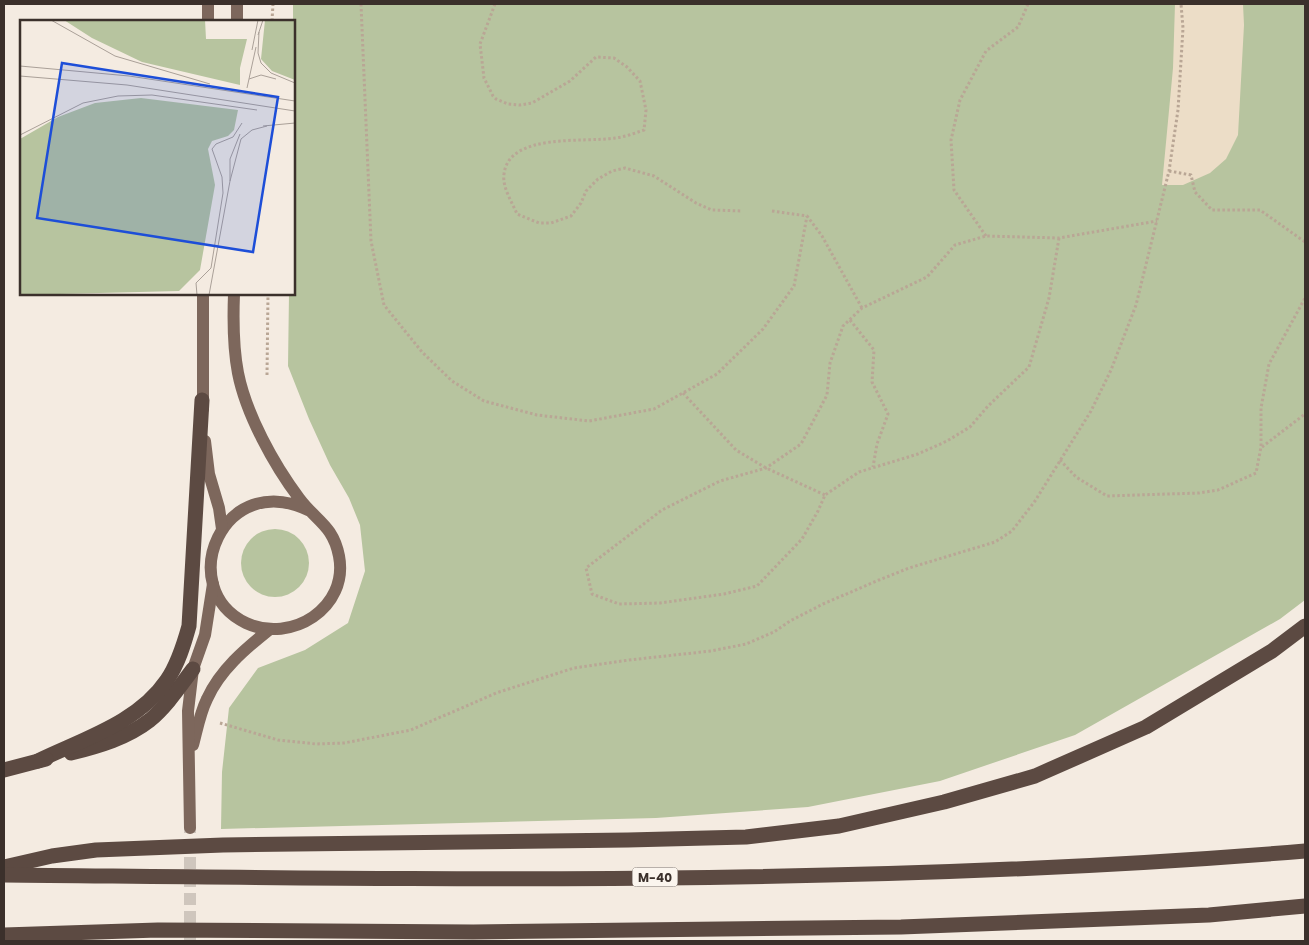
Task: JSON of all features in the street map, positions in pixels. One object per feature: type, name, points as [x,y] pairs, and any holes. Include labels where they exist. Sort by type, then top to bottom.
[{"type":"highway","points":[[38,761],[120,722],[150,700],[167,679],[176,662],[189,626],[202,400]]},
{"type":"highway","points":[[4,867],[52,856],[96,850],[223,845],[746,837],[840,826],[944,802],[1035,776],[1146,727],[1272,651],[1305,626]]},
{"type":"highway","points":[[4,770],[116,740],[135,730],[150,720],[193,669]]},
{"type":"highway","name":"M-40","points":[[4,875],[440,879],[905,874],[1204,859],[1305,851]]},
{"type":"highway","points":[[4,935],[158,930],[473,932],[901,927],[1209,915],[1305,906]]},
{"type":"highway","points":[[158,930],[248,941]]},
{"type":"main road","points":[[208,4],[208,20]]},
{"type":"main road","points":[[237,4],[237,20]]},
{"type":"main road","points":[[203,295],[202,400],[209,474],[219,508],[222,529]]},
{"type":"main road","points":[[234,295],[233,322],[238,374],[252,418],[271,456],[299,498],[324,523],[334,539],[339,558],[339,577],[333,595],[322,610],[307,622],[289,628],[270,630],[245,622],[235,615],[218,596],[214,584],[211,564],[212,554],[222,529],[242,510],[254,504],[266,502],[294,503],[310,511]]},
{"type":"main road","points":[[190,828],[188,711],[193,669],[205,635],[214,584]]},
{"type":"main road","points":[[190,756],[206,700],[216,682],[244,651],[270,630]]},
{"type":"path","points":[[272,20],[273,4]]},
{"type":"path","points":[[361,4],[371,241],[384,305],[422,352],[452,381],[484,401],[536,414],[589,421],[654,409],[717,374],[763,329],[794,286],[807,216]]},
{"type":"path","points":[[495,4],[480,44],[484,78],[496,99],[508,104],[532,103],[570,81],[596,57],[614,58],[627,67],[640,81],[646,110],[644,130],[617,138],[553,142],[519,150],[507,164],[504,175],[508,194],[517,214],[539,223],[551,223],[570,216],[581,203],[586,191],[598,179],[612,171],[625,168],[654,176],[696,203],[712,210],[742,211]]},
{"type":"path","points":[[986,236],[954,190],[951,140],[960,100],[986,51],[1018,27],[1028,4]]},
{"type":"path","points":[[220,723],[278,740],[316,744],[344,743],[411,730],[496,693],[574,668],[711,651],[746,644],[774,632],[790,621],[823,604],[879,580],[909,568],[995,542],[1012,531],[1035,501],[1091,411],[1111,370],[1136,306],[1169,172],[1178,110],[1182,28],[1181,4]]},
{"type":"path","points":[[1169,172],[1191,175],[1195,192],[1212,210],[1260,210],[1305,242]]},
{"type":"path","points":[[772,211],[807,216],[822,236],[862,308]]},
{"type":"path","points":[[1059,238],[1048,298],[1029,366],[988,406],[970,427],[947,441],[918,454],[859,472],[825,495],[802,539],[757,586],[724,594],[660,603],[619,604],[592,594],[586,568],[662,510],[720,482],[766,468],[801,444],[827,395],[830,362],[843,326],[862,308],[927,277],[955,245],[986,236],[1059,238],[1157,222]]},
{"type":"path","points":[[267,375],[268,295]]},
{"type":"path","points":[[1060,460],[1076,476],[1107,496],[1218,490],[1256,472],[1261,447],[1261,408],[1269,364],[1305,298]]},
{"type":"path","points":[[850,320],[874,350],[872,382],[888,414],[877,444],[873,467]]},
{"type":"path","points":[[683,393],[736,450],[766,468],[825,495]]},
{"type":"path","points":[[1261,447],[1305,414]]},
{"type":"green space","points":[[293,4],[1305,4],[1305,600],[1280,619],[1075,735],[940,781],[808,807],[656,818],[221,829],[222,772],[229,708],[258,668],[305,650],[348,623],[365,571],[360,525],[349,498],[330,465],[309,419],[288,366],[289,295],[295,295],[295,20],[293,20]]},
{"type":"green space","points":[[275,529],[288,532],[299,539],[306,550],[309,563],[306,576],[299,587],[288,594],[275,597],[262,594],[251,587],[244,576],[241,563],[244,550],[251,539],[262,532]]},
{"type":"shaded area","points":[[1175,4],[1243,4],[1244,25],[1238,135],[1226,159],[1210,173],[1183,185],[1162,185],[1173,68]]},
{"type":"tunnel","points":[[190,828],[190,941]]}]
